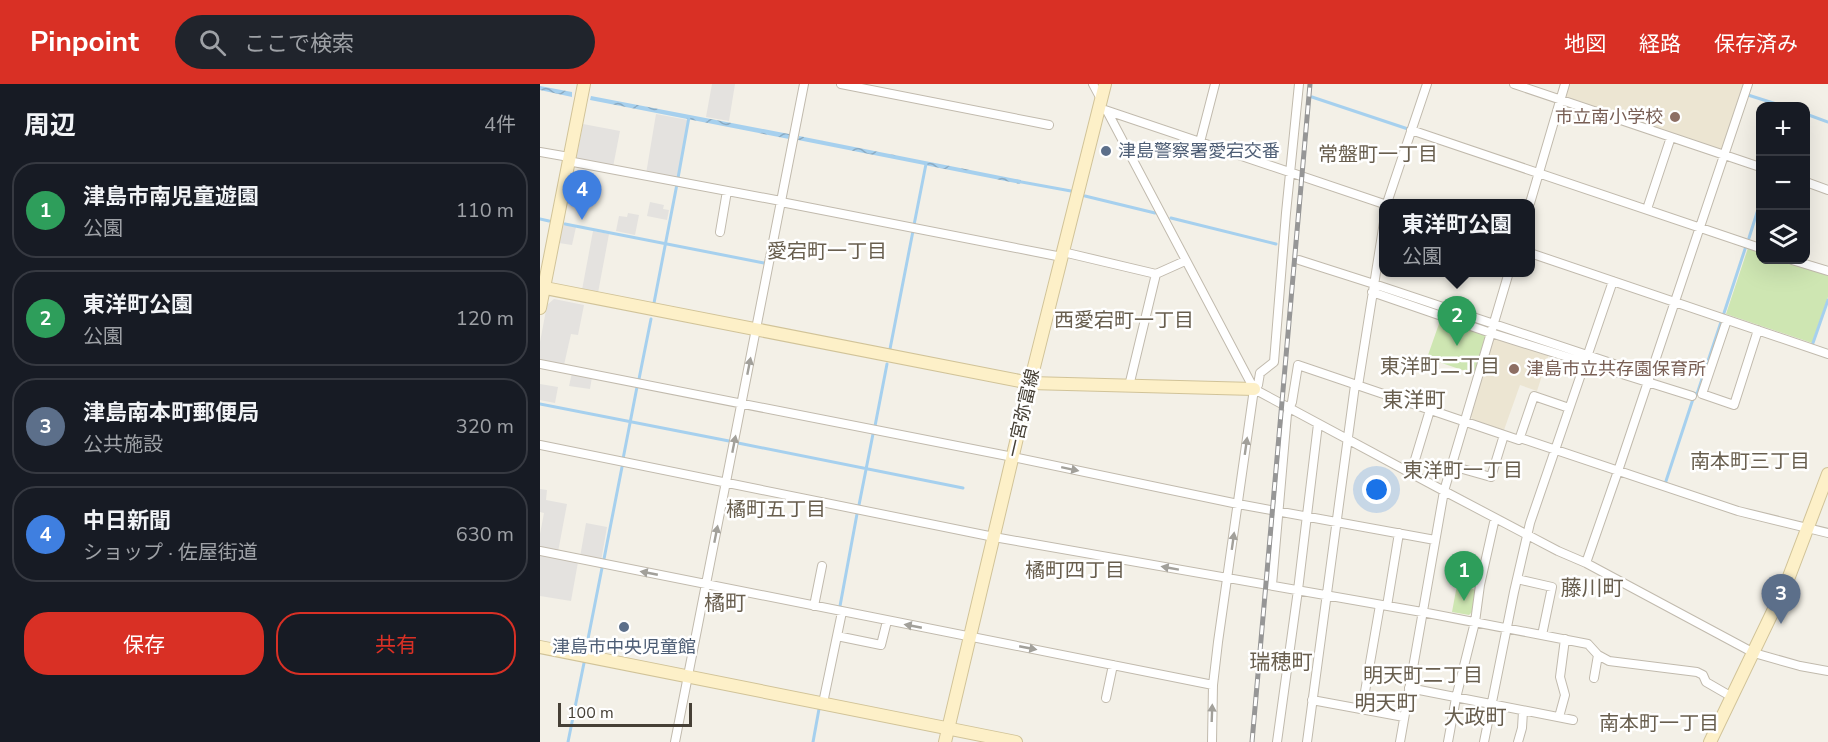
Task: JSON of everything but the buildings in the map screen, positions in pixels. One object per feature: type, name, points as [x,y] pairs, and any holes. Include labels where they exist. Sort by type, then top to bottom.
[{"type":"street","points":[[540,308],[542,287],[584,84]]},
{"type":"street","points":[[675,742],[804,84]]},
{"type":"street","points":[[841,84],[1049,125]]},
{"type":"street","points":[[1093,84],[1102,106],[1254,389]]},
{"type":"street","name":"一宮弥富線","points":[[945,742],[1030,383],[1102,106],[1105,84]]},
{"type":"street","points":[[1200,142],[1215,84]]},
{"type":"street","points":[[1212,742],[1213,685],[1254,389],[1258,385],[1260,373],[1274,362],[1299,84]]},
{"type":"street","points":[[1387,199],[1427,84]]},
{"type":"street","points":[[1514,84],[1756,165]]},
{"type":"street","points":[[1532,199],[1565,84]]},
{"type":"street","points":[[1586,563],[1748,84]]},
{"type":"street","points":[[1102,106],[1200,142],[1379,202]]},
{"type":"street","points":[[1411,130],[1756,246]]},
{"type":"street","points":[[1647,209],[1671,137]]},
{"type":"street","points":[[540,152],[781,202],[1062,254],[1156,274],[1185,261]]},
{"type":"street","points":[[1810,183],[1828,190]]},
{"type":"street","points":[[720,232],[727,191]]},
{"type":"street","points":[[1307,742],[1347,440],[1379,248]]},
{"type":"street","points":[[1535,256],[1828,354]]},
{"type":"street","points":[[1299,260],[1491,333],[1586,359],[1649,379],[1692,396]]},
{"type":"street","points":[[1805,264],[1828,271]]},
{"type":"street","points":[[1130,386],[1156,274]]},
{"type":"street","points":[[1400,742],[1444,491],[1508,277]]},
{"type":"street","points":[[1484,742],[1516,579],[1527,535],[1612,281]]},
{"type":"street","points":[[542,287],[1030,383],[1254,389],[1754,653],[1828,671]]},
{"type":"street","points":[[1373,288],[1494,323],[1586,359]]},
{"type":"street","points":[[1727,320],[1702,394],[1734,405],[1758,330]]},
{"type":"street","points":[[540,364],[1013,457],[1238,504],[1435,540]]},
{"type":"street","points":[[1272,585],[1287,414],[1292,402],[1298,365],[1738,511],[1828,533]]},
{"type":"street","points":[[1520,438],[1534,396],[1569,408]]},
{"type":"street","points":[[1411,473],[1430,410]]},
{"type":"street","points":[[1277,742],[1318,424]]},
{"type":"street","points":[[1452,466],[1491,477],[1504,435]]},
{"type":"street","points":[[540,446],[994,537],[1565,639],[1588,644],[1598,655],[1610,661],[1697,672],[1703,675],[1706,682],[1732,697]]},
{"type":"street","points":[[1710,742],[1787,582],[1828,474]]},
{"type":"street","points":[[1448,742],[1495,518]]},
{"type":"street","points":[[1362,709],[1398,533]]},
{"type":"street","points":[[540,551],[1213,685]]},
{"type":"street","points":[[814,606],[822,566]]},
{"type":"street","points":[[1516,579],[1552,587],[1542,635]]},
{"type":"street","points":[[823,704],[842,612]]},
{"type":"street","points":[[837,636],[881,645],[886,621]]},
{"type":"street","points":[[1559,717],[1565,695],[1560,677],[1565,639]]},
{"type":"street","points":[[540,647],[1016,742]]},
{"type":"street","points":[[1594,678],[1598,655]]},
{"type":"street","points":[[1106,698],[1113,665]]},
{"type":"street","points":[[1409,688],[1573,720]]},
{"type":"street","points":[[1312,700],[1404,717]]},
{"type":"street","points":[[1518,742],[1523,711]]},
{"type":"shaded area","points":[[712,84],[735,84],[729,121],[706,117]]},
{"type":"shaded area","name":"市立南小学校","points":[[1569,84],[1743,84],[1722,149],[1718,150],[1565,97]]},
{"type":"shaded area","points":[[656,114],[688,120],[677,179],[646,174]]},
{"type":"shaded area","points":[[583,124],[620,131],[613,167],[576,160]]},
{"type":"shaded area","points":[[650,202],[664,205],[663,209],[669,210],[667,220],[647,216]]},
{"type":"shaded area","points":[[628,213],[639,215],[635,235],[616,231],[619,216],[627,217]]},
{"type":"shaded area","points":[[563,225],[576,227],[572,245],[559,243]]},
{"type":"shaded area","points":[[593,231],[609,234],[598,293],[582,290]]},
{"type":"shaded area","points":[[554,299],[584,305],[578,335],[571,334],[564,365],[540,361],[540,342],[547,305]]},
{"type":"shaded area","name":"津島市立共存園保育所","points":[[1494,335],[1549,354],[1537,391],[1520,385],[1504,430],[1472,420],[1471,416]]},
{"type":"shaded area","points":[[572,373],[592,377],[590,389],[569,386]]},
{"type":"shaded area","points":[[540,384],[558,387],[555,403],[540,400]]},
{"type":"shaded area","points":[[540,489],[547,490],[546,500],[567,504],[558,552],[540,548],[544,513],[540,512]]},
{"type":"shaded area","points":[[586,523],[607,527],[601,561],[580,557]]},
{"type":"shaded area","points":[[540,554],[578,562],[571,601],[540,596]]},
{"type":"green space","points":[[1748,248],[1756,251],[1756,264],[1794,264],[1828,274],[1828,297],[1812,343],[1726,314]]},
{"type":"green space","points":[[1441,318],[1486,335],[1474,374],[1427,358]]},
{"type":"green space","points":[[1457,585],[1475,590],[1472,612],[1469,615],[1452,612]]},
{"type":"water","points":[[540,86],[572,92],[572,97],[540,90]]},
{"type":"water","points":[[591,96],[789,134],[789,139],[590,100]]},
{"type":"water","points":[[799,136],[1021,180],[1020,184],[798,140]]},
{"type":"waterway","points":[[1748,95],[1770,102]]},
{"type":"waterway","points":[[1312,97],[1408,129]]},
{"type":"waterway","points":[[1810,115],[1828,122]]},
{"type":"waterway","points":[[678,178],[689,117]]},
{"type":"waterway","points":[[914,225],[926,164]]},
{"type":"waterway","points":[[1016,181],[1071,191]]},
{"type":"waterway","points":[[654,303],[677,184]]},
{"type":"waterway","points":[[1085,196],[1155,213]]},
{"type":"waterway","points":[[1749,238],[1758,210]]},
{"type":"waterway","points":[[1171,218],[1276,244]]},
{"type":"waterway","points":[[540,219],[549,221]]},
{"type":"waterway","points":[[565,224],[764,263]]},
{"type":"waterway","points":[[890,349],[913,231]]},
{"type":"waterway","points":[[1724,313],[1746,246]]},
{"type":"waterway","points":[[1813,343],[1828,300]]},
{"type":"waterway","points":[[639,379],[651,319]]},
{"type":"waterway","points":[[1693,393],[1697,394],[1721,322]]},
{"type":"waterway","points":[[875,426],[887,364]]},
{"type":"waterway","points":[[623,459],[637,387]]},
{"type":"waterway","points":[[1665,484],[1693,399]]},
{"type":"waterway","points":[[540,404],[729,441]]},
{"type":"waterway","points":[[859,505],[873,434]]},
{"type":"waterway","points":[[738,443],[963,488]]},
{"type":"waterway","points":[[604,559],[622,467]]},
{"type":"waterway","points":[[840,606],[857,514]]},
{"type":"waterway","points":[[586,649],[602,568]]},
{"type":"waterway","points":[[568,742],[584,663]]},
{"type":"waterway","points":[[813,742],[819,709]]},
{"type":"railway","points":[[1252,742],[1310,84]]},
{"type":"place","name":"市立南小学校","points":[[1675,117]]},
{"type":"place","name":"津島警察署愛宕交番","points":[[1106,151]]},
{"type":"place","name":"中日新聞","points":[[582,220]]},
{"type":"place","name":"東洋町公園","points":[[1457,346]]},
{"type":"place","name":"津島市立共存園保育所","points":[[1514,369]]},
{"type":"place","name":"津島市南児童遊園","points":[[1464,601]]},
{"type":"place","name":"津島南本町郵便局","points":[[1781,624]]},
{"type":"place","name":"津島市中央児童館","points":[[624,627]]},
{"type":"district","name":"常盤町一丁目","points":[[1378,154]]},
{"type":"district","name":"愛宕町一丁目","points":[[827,251]]},
{"type":"district","name":"西愛宕町一丁目","points":[[1124,320]]},
{"type":"district","name":"東洋町二丁目","points":[[1440,366]]},
{"type":"district","name":"東洋町","points":[[1414,400]]},
{"type":"district","name":"南本町三丁目","points":[[1750,461]]},
{"type":"district","name":"東洋町一丁目","points":[[1463,470]]},
{"type":"district","name":"橘町五丁目","points":[[776,509]]},
{"type":"district","name":"橘町四丁目","points":[[1075,570]]},
{"type":"district","name":"藤川町","points":[[1592,588]]},
{"type":"district","name":"橘町","points":[[725,603]]},
{"type":"district","name":"瑞穂町","points":[[1281,662]]},
{"type":"district","name":"明天町二丁目","points":[[1423,675]]},
{"type":"district","name":"明天町","points":[[1386,703]]},
{"type":"district","name":"大政町","points":[[1475,717]]},
{"type":"district","name":"南本町一丁目","points":[[1659,723]]}]
